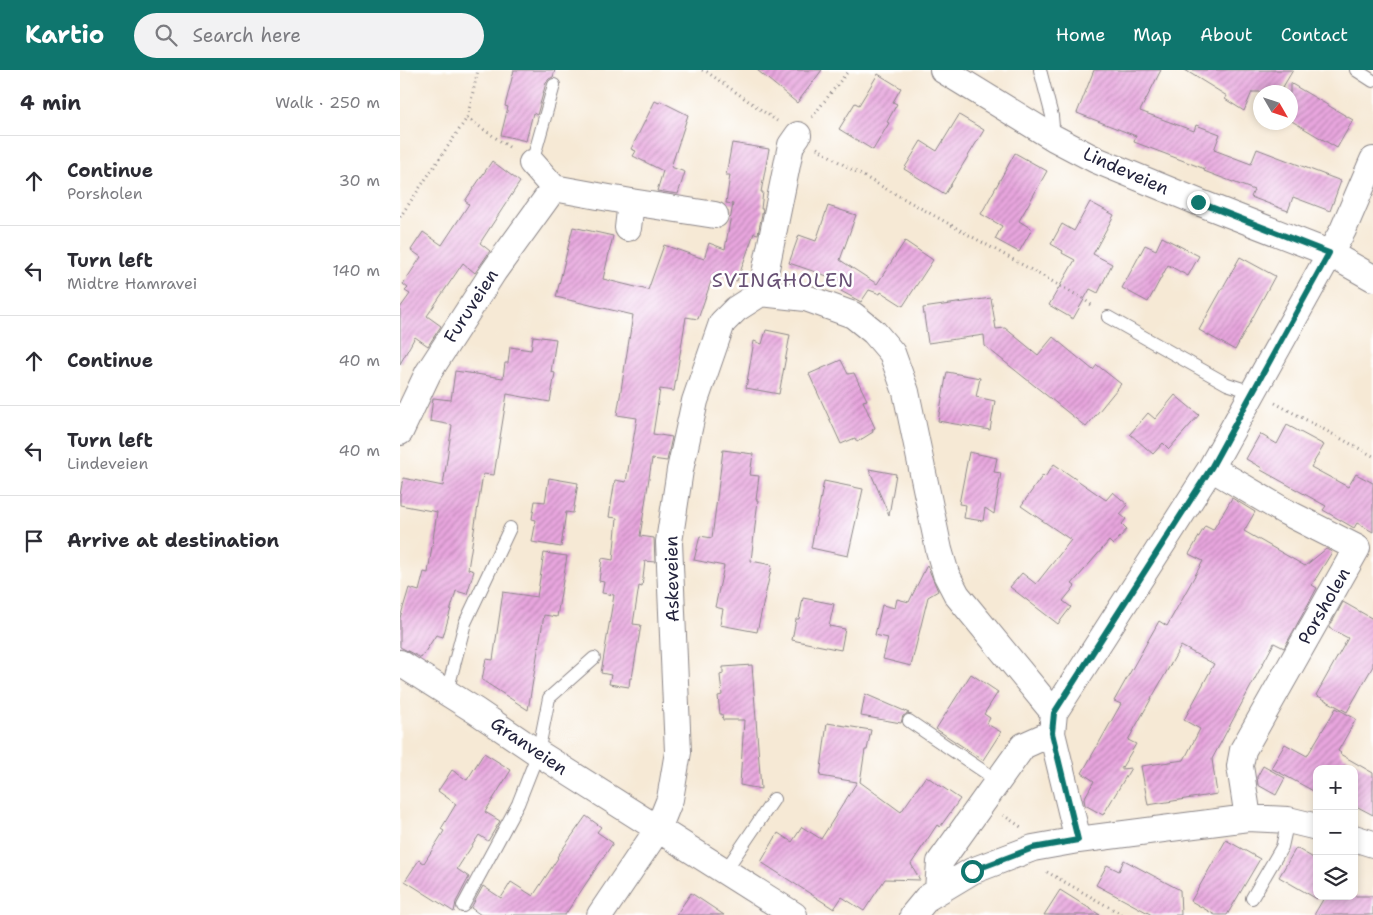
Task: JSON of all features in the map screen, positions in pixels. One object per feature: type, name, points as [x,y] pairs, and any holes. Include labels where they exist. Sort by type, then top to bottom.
[{"type":"street","name":"Lindeveien","points":[[943,70],[1054,138],[1096,160],[1329,253],[1373,278]]},
{"type":"street","points":[[798,135],[791,145],[762,293],[806,298],[854,315],[874,332],[892,353],[906,392],[939,550],[946,574],[957,594],[1053,723],[1078,840]]},
{"type":"street","points":[[938,890],[940,862],[1023,746],[1053,723],[1211,468],[1343,230],[1373,160]]},
{"type":"street","points":[[532,163],[554,188],[631,202],[715,214]]},
{"type":"street","name":"Furuveien","points":[[400,432],[428,374],[494,271],[554,188]]},
{"type":"street","points":[[628,228],[631,202]]},
{"type":"street","name":"Askeveien","points":[[658,829],[670,799],[678,752],[669,542],[680,470],[695,401],[722,323],[736,309],[762,293]]},
{"type":"street","name":"Porsholen","points":[[1211,468],[1284,511],[1358,548],[1243,750],[1240,766],[1248,818]]},
{"type":"street","name":"Granveien","points":[[400,664],[447,692],[538,753],[794,915]]},
{"type":"street","points":[[913,915],[927,898],[972,871],[1033,848],[1078,840],[1248,818],[1288,820],[1313,826]]},
{"type":"street","points":[[600,915],[658,829]]},
{"type":"street","points":[[1358,839],[1373,844]]},
{"type":"lane","points":[[1040,70],[1052,116],[1054,138]]},
{"type":"lane","points":[[1356,70],[1373,81]]},
{"type":"lane","points":[[532,163],[554,85]]},
{"type":"lane","points":[[1108,317],[1227,384],[1252,392]]},
{"type":"lane","points":[[447,692],[465,623],[510,528]]},
{"type":"lane","points":[[463,906],[518,804],[538,753],[549,698],[594,658]]},
{"type":"lane","points":[[909,721],[990,792]]},
{"type":"lane","points":[[725,872],[774,799]]},
{"type":"lane","points":[[1252,898],[1282,847],[1288,820]]},
{"type":"path","points":[[400,217],[467,118],[478,70]]},
{"type":"path","points":[[702,70],[847,167],[1082,298],[1108,317]]},
{"type":"path","points":[[798,135],[849,70]]},
{"type":"path","points":[[467,118],[532,163]]},
{"type":"path","points":[[1252,392],[1373,456]]},
{"type":"path","points":[[990,792],[1027,831],[1032,839],[1033,848],[1047,872],[1123,915]]},
{"type":"building","points":[[514,70],[555,70],[553,77],[546,83],[537,115],[533,113],[526,141],[501,135],[508,107],[505,106]]},
{"type":"building","points":[[757,70],[822,70],[797,103]]},
{"type":"building","points":[[1094,70],[1161,70],[1140,111],[1194,131],[1196,125],[1220,134],[1214,150],[1251,164],[1257,149],[1341,181],[1330,211],[1293,197],[1288,211],[1251,197],[1254,190],[1134,142],[1136,136],[1077,113]]},
{"type":"building","points":[[1185,70],[1293,70],[1284,85],[1253,85],[1253,92],[1244,111],[1225,99],[1227,96]]},
{"type":"building","points":[[878,74],[901,88],[893,102],[897,104],[887,122],[889,123],[873,150],[839,129],[855,103],[859,105]]},
{"type":"building","points":[[1298,88],[1353,120],[1337,148],[1298,125]]},
{"type":"building","points":[[655,101],[659,103],[660,101],[688,115],[671,167],[685,172],[678,194],[657,191],[663,171],[633,156],[636,151],[631,149]]},
{"type":"building","points":[[959,115],[984,130],[945,194],[904,169],[921,141],[937,151]]},
{"type":"building","points":[[732,143],[769,149],[761,192],[763,192],[761,209],[763,209],[758,234],[754,233],[737,281],[714,273],[698,319],[686,317],[674,391],[660,389],[653,434],[672,437],[667,461],[652,459],[640,536],[654,538],[655,562],[645,561],[642,587],[639,586],[633,624],[641,625],[629,687],[609,684],[611,675],[601,673],[614,595],[602,593],[604,582],[599,581],[602,558],[613,560],[617,518],[609,517],[615,480],[626,482],[637,418],[617,415],[633,315],[556,297],[573,227],[613,236],[603,279],[648,290],[664,245],[704,259],[709,243],[725,249],[733,204],[726,203],[730,175],[726,175]]},
{"type":"building","points":[[1015,153],[1047,171],[1019,221],[1032,229],[1019,252],[995,239],[1002,226],[981,214]]},
{"type":"building","points":[[492,161],[520,182],[480,243],[490,251],[475,273],[463,263],[427,316],[441,326],[428,346],[415,337],[400,364],[400,308],[410,294],[405,291],[408,288],[403,284],[421,257],[411,250],[423,232],[442,245],[469,204],[465,201]]},
{"type":"building","points":[[1090,202],[1114,215],[1093,254],[1112,264],[1098,293],[1090,289],[1073,319],[1049,305],[1075,260],[1051,244],[1062,224],[1074,231]]},
{"type":"building","points":[[828,206],[856,215],[840,260],[877,284],[905,241],[933,260],[903,306],[881,292],[880,294],[869,290],[861,302],[841,291],[845,282],[789,263],[799,235],[816,241]]},
{"type":"building","points":[[1162,237],[1199,256],[1188,276],[1168,265],[1148,302],[1122,288],[1145,245],[1156,250]]},
{"type":"building","points":[[1240,257],[1275,276],[1235,350],[1199,330]]},
{"type":"building","points":[[991,298],[996,329],[1005,328],[1038,355],[1053,337],[1093,370],[1097,365],[1121,384],[1086,427],[985,346],[984,335],[928,343],[923,308]]},
{"type":"building","points":[[766,330],[790,335],[779,394],[746,388],[754,341],[762,344]]},
{"type":"building","points":[[533,336],[556,339],[551,372],[555,373],[550,402],[507,394],[494,475],[483,474],[468,569],[474,571],[467,594],[456,591],[443,637],[436,635],[421,658],[400,647],[400,618],[409,588],[419,591],[424,572],[428,573],[437,512],[400,505],[403,478],[443,486],[452,425],[430,421],[433,398],[451,400],[455,371],[503,378],[505,363],[508,363],[510,347],[531,350]]},
{"type":"building","points":[[841,360],[848,374],[854,373],[867,400],[863,401],[875,428],[872,430],[873,432],[857,442],[855,438],[841,444],[809,374]]},
{"type":"building","points":[[947,372],[980,378],[976,397],[995,401],[990,430],[938,421]]},
{"type":"building","points":[[1175,395],[1199,415],[1169,449],[1163,443],[1153,454],[1130,434],[1148,413],[1155,419]]},
{"type":"building","points":[[1287,425],[1324,445],[1311,467],[1348,487],[1356,474],[1373,483],[1373,532],[1357,523],[1354,528],[1323,510],[1326,506],[1261,470],[1262,468],[1246,459],[1260,434],[1277,444]]},
{"type":"building","points":[[723,450],[753,454],[750,475],[759,476],[751,561],[772,565],[757,632],[720,625],[723,609],[715,607],[724,566],[694,560],[700,536],[712,538]]},
{"type":"building","points":[[969,452],[997,458],[994,472],[1001,473],[994,514],[985,508],[983,521],[964,518],[966,505],[959,504]]},
{"type":"building","points":[[1054,464],[1106,500],[1113,492],[1128,505],[1120,514],[1126,519],[1122,524],[1127,529],[1113,545],[1109,541],[1072,584],[1075,586],[1063,601],[1071,607],[1058,624],[1010,587],[1022,573],[1036,584],[1071,540],[1021,506],[1043,475],[1045,477]]},
{"type":"building","points":[[869,469],[896,474],[889,515]]},
{"type":"building","points":[[549,478],[578,483],[573,513],[566,512],[561,547],[532,542],[536,520],[532,519],[535,501],[545,502]]},
{"type":"building","points":[[824,481],[863,489],[848,556],[811,548]]},
{"type":"building","points":[[1232,498],[1255,512],[1244,531],[1305,566],[1326,549],[1332,552],[1312,585],[1317,588],[1284,648],[1274,643],[1212,759],[1217,794],[1148,805],[1141,766],[1184,760],[1200,729],[1184,720],[1214,664],[1181,646],[1128,740],[1136,744],[1121,769],[1131,768],[1103,815],[1085,805],[1084,799],[1094,781],[1082,773],[1121,704],[1114,701],[1159,621],[1167,626],[1203,561],[1189,554],[1205,526],[1213,530]]},
{"type":"building","points":[[544,553],[567,556],[557,617],[544,615],[528,710],[482,680],[486,659],[493,660],[503,592],[537,597]]},
{"type":"building","points":[[927,565],[938,591],[928,597],[911,666],[883,659],[888,638],[875,635],[882,605],[895,608],[897,599],[909,602]]},
{"type":"building","points":[[803,598],[834,604],[829,626],[845,629],[841,650],[792,640]]},
{"type":"building","points":[[1343,602],[1373,619],[1373,666],[1347,712],[1316,695],[1348,638],[1329,628]]},
{"type":"building","points":[[752,665],[761,789],[740,785],[744,720],[723,720],[722,714],[720,714],[718,696],[722,695],[720,675],[723,674],[723,667]]},
{"type":"building","points":[[971,674],[998,692],[984,714],[990,718],[987,724],[1001,732],[983,760],[936,729]]},
{"type":"building","points":[[865,694],[909,713],[903,716],[901,723],[861,716]]},
{"type":"building","points":[[1336,708],[1356,719],[1338,751],[1373,773],[1373,815],[1358,807],[1358,765],[1313,765],[1313,791],[1271,768],[1285,744],[1307,756]]},
{"type":"building","points":[[827,723],[871,730],[867,750],[865,750],[860,782],[901,812],[926,776],[960,799],[940,827],[937,825],[911,864],[920,880],[885,879],[864,911],[842,897],[834,909],[761,862],[778,833],[792,842],[802,827],[821,839],[857,782],[820,776]]},
{"type":"building","points":[[484,753],[511,770],[485,812],[500,821],[488,841],[479,835],[457,869],[469,877],[456,902],[454,912],[405,881],[419,860],[424,863],[444,831],[441,829],[456,804],[438,791],[452,770],[467,780]]},
{"type":"building","points":[[1263,766],[1285,778],[1276,795],[1258,785],[1257,777]]},
{"type":"building","points":[[586,816],[601,827],[597,832],[613,843],[565,915],[481,915],[471,908],[483,886],[501,898],[511,882],[533,896],[557,857]]},
{"type":"building","points":[[1226,840],[1260,859],[1227,915],[1215,915],[1191,901]]},
{"type":"building","points":[[1296,848],[1313,858],[1313,897],[1279,877]]},
{"type":"building","points":[[1124,860],[1180,890],[1181,915],[1152,915],[1096,885],[1107,865],[1119,871]]},
{"type":"building","points":[[1060,890],[1100,915],[1044,915]]},
{"type":"building","points":[[691,893],[724,915],[676,915]]},
{"type":"building","points":[[1358,896],[1373,896],[1373,915],[1314,915],[1323,900],[1358,900]]},
{"type":"district","name":"SVINGHOLEN","points":[[783,280]]},
{"type":"route","points":[[972,871],[1033,848],[1078,840],[1052,733],[1054,713],[1192,500],[1329,253],[1198,202]]}]
